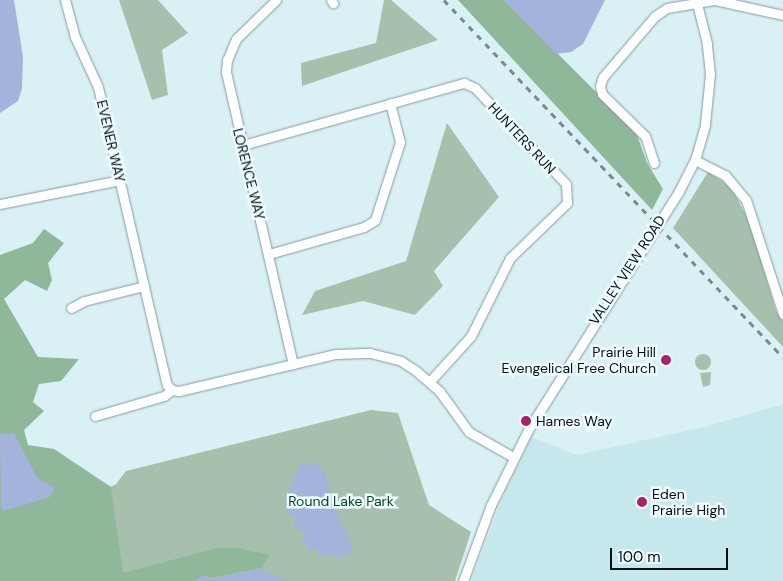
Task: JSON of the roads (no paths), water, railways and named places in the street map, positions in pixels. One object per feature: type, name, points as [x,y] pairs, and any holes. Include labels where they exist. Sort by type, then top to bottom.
[{"type":"street","name":"EVENER WAY","points":[[65,0],[75,37],[98,87],[167,385],[172,390]]},
{"type":"street","name":"LORENCE WAY","points":[[276,0],[236,39],[227,60],[227,84],[269,254],[293,364]]},
{"type":"street","points":[[654,162],[645,136],[602,94],[600,86],[603,77],[655,16],[667,8],[696,1],[724,1],[768,14],[783,15]]},
{"type":"street","name":"VALLEY VIEW ROAD","points":[[463,581],[513,457],[535,417],[679,191],[695,160],[705,124],[710,74],[707,43],[696,1]]},
{"type":"street","name":"HUNTERS RUN","points":[[243,145],[458,84],[470,84],[568,189],[567,203],[510,258],[470,336],[430,381]]},
{"type":"street","points":[[269,254],[364,227],[374,220],[400,142],[390,103]]},
{"type":"street","points":[[695,160],[725,175],[746,200],[783,314]]},
{"type":"street","points":[[0,204],[120,180]]},
{"type":"street","points":[[71,308],[84,301],[144,286]]},
{"type":"street","points":[[95,416],[164,396],[172,390],[179,391],[336,354],[370,353],[401,361],[430,381],[469,432],[513,457]]},
{"type":"water","points":[[0,0],[14,0],[23,57],[22,88],[18,101],[0,113]]},
{"type":"water","points":[[504,0],[605,0],[583,44],[571,52],[556,54]]},
{"type":"water","points":[[14,433],[36,476],[55,489],[50,497],[4,511],[1,507],[0,434]]},
{"type":"water","points":[[317,463],[325,473],[335,511],[340,515],[338,520],[347,532],[353,552],[343,557],[318,555],[318,549],[310,551],[304,542],[304,534],[294,526],[295,518],[288,513],[284,502],[300,464]]},
{"type":"water","points":[[261,569],[289,581],[193,581],[205,575],[211,579]]},
{"type":"railway","points":[[444,0],[783,357]]},
{"type":"place","name":"Prairie Hill Evengelical Free Church","points":[[666,360]]},
{"type":"place","name":"Hames Way","points":[[526,421]]},
{"type":"place","name":"Eden Prairie High","points":[[642,502]]},
{"type":"park label","name":"Round Lake Park","points":[[341,501]]}]
